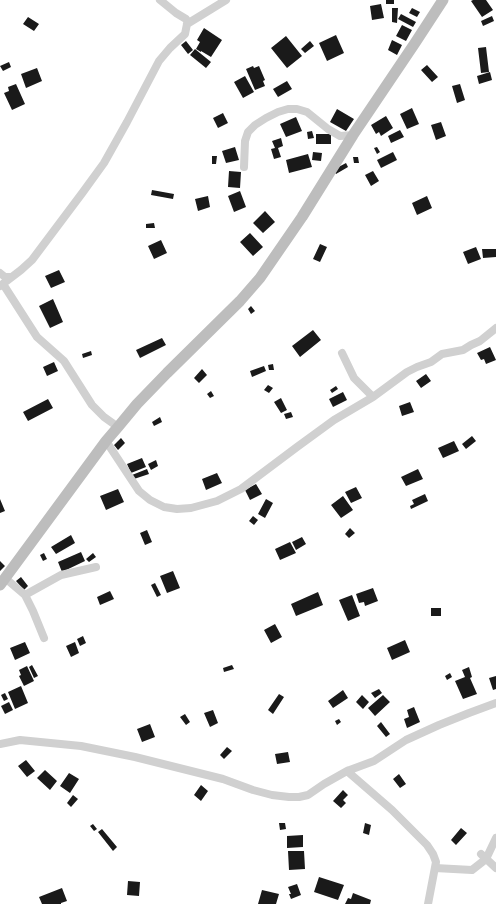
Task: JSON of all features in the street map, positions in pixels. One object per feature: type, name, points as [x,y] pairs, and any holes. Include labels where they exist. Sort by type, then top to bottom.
[{"type":"main road","points":[[3,581],[106,441],[142,399],[240,301],[260,278],[302,217],[353,135],[443,0]]},
{"type":"street","points":[[118,428],[104,418],[92,405],[64,361],[37,338],[1,285],[32,260],[104,162],[128,122],[159,61],[185,34],[188,23],[186,19],[160,0]]},
{"type":"street","points":[[187,24],[226,0]]},
{"type":"street","points":[[244,167],[245,141],[248,132],[255,125],[266,118],[288,109],[297,108],[307,112],[328,130],[340,136],[353,135]]},
{"type":"street","points":[[0,273],[5,277],[11,278]]},
{"type":"street","points":[[106,441],[128,476],[139,490],[150,500],[164,507],[178,509],[191,508],[217,501],[241,489],[328,425],[373,397],[407,372],[431,362],[442,354],[463,350],[480,341],[496,328]]},
{"type":"street","points":[[342,353],[354,378],[373,397]]},
{"type":"street","points":[[25,595],[61,575],[96,567]]},
{"type":"street","points":[[3,581],[25,595],[44,638]]},
{"type":"street","points":[[0,744],[20,740],[81,746],[223,779],[272,795],[299,797],[308,795],[347,771],[374,761],[406,740],[474,710],[496,703]]},
{"type":"street","points":[[347,771],[392,810],[427,845],[433,854],[436,862],[428,904]]},
{"type":"street","points":[[435,868],[472,870],[496,838]]},
{"type":"street","points":[[483,857],[496,868]]},
{"type":"building","points":[[386,0],[394,0],[394,4],[386,4]]},
{"type":"building","points":[[486,0],[493,10],[482,17],[471,1]]},
{"type":"building","points":[[381,4],[384,18],[372,20],[370,6]]},
{"type":"building","points":[[392,8],[398,8],[397,23],[392,22]]},
{"type":"building","points":[[412,8],[420,12],[417,17],[409,13]]},
{"type":"building","points":[[401,14],[416,22],[413,27],[398,19]]},
{"type":"building","points":[[492,16],[494,21],[483,26],[481,21]]},
{"type":"building","points":[[28,17],[39,24],[34,31],[23,24]]},
{"type":"building","points":[[402,25],[412,30],[406,41],[396,36]]},
{"type":"building","points":[[204,28],[222,40],[211,57],[196,49],[200,42],[197,40]]},
{"type":"building","points":[[336,35],[344,53],[327,61],[319,43]]},
{"type":"building","points":[[286,36],[302,56],[287,68],[271,48]]},
{"type":"building","points":[[392,40],[402,45],[397,55],[388,50]]},
{"type":"building","points":[[186,41],[193,50],[188,54],[181,45]]},
{"type":"building","points":[[310,41],[314,46],[305,53],[301,49]]},
{"type":"building","points":[[486,47],[489,72],[481,73],[478,48]]},
{"type":"building","points":[[195,49],[211,62],[206,68],[190,55]]},
{"type":"building","points":[[9,62],[11,67],[3,71],[0,66]]},
{"type":"building","points":[[427,65],[438,77],[432,82],[421,70]]},
{"type":"building","points":[[253,66],[254,68],[259,66],[265,80],[263,81],[265,86],[255,90],[246,69]]},
{"type":"building","points":[[37,68],[42,81],[26,88],[21,74]]},
{"type":"building","points":[[490,72],[492,80],[479,84],[477,76]]},
{"type":"building","points":[[245,76],[254,92],[243,98],[234,82]]},
{"type":"building","points":[[287,81],[292,89],[278,97],[273,89]]},
{"type":"building","points":[[16,84],[25,104],[12,110],[4,93],[9,91],[8,87]]},
{"type":"building","points":[[460,84],[465,100],[457,103],[452,86]]},
{"type":"building","points":[[412,108],[419,124],[407,129],[400,114]]},
{"type":"building","points":[[337,109],[354,119],[346,131],[330,122]]},
{"type":"building","points":[[223,113],[228,123],[218,128],[213,118]]},
{"type":"building","points":[[386,116],[393,128],[381,136],[379,132],[376,134],[371,125]]},
{"type":"building","points":[[296,117],[302,131],[286,137],[280,124]]},
{"type":"building","points":[[441,122],[446,136],[436,140],[431,125]]},
{"type":"building","points":[[400,130],[404,137],[391,143],[388,136]]},
{"type":"building","points":[[312,131],[314,138],[308,139],[307,132]]},
{"type":"building","points":[[316,134],[331,134],[331,144],[316,144]]},
{"type":"building","points":[[281,138],[283,146],[278,148],[281,157],[274,159],[271,149],[275,148],[272,141]]},
{"type":"building","points":[[235,147],[239,160],[226,163],[222,151]]},
{"type":"building","points":[[377,147],[380,152],[377,154],[374,148]]},
{"type":"building","points":[[313,152],[322,153],[321,161],[312,160]]},
{"type":"building","points":[[393,152],[397,160],[381,168],[377,160]]},
{"type":"building","points":[[308,154],[312,167],[289,173],[286,160]]},
{"type":"building","points":[[212,156],[217,156],[216,164],[212,164]]},
{"type":"building","points":[[353,157],[358,157],[359,163],[354,163]]},
{"type":"building","points":[[346,163],[348,167],[336,174],[333,170]]},
{"type":"building","points":[[229,171],[241,172],[240,188],[228,187]]},
{"type":"building","points":[[373,171],[379,181],[371,186],[365,175]]},
{"type":"building","points":[[152,190],[174,194],[173,199],[151,195]]},
{"type":"building","points":[[240,191],[246,207],[234,212],[228,196]]},
{"type":"building","points":[[208,196],[210,207],[198,211],[195,199]]},
{"type":"building","points":[[427,196],[432,208],[417,215],[412,203]]},
{"type":"building","points":[[265,211],[275,222],[263,233],[253,223]]},
{"type":"building","points":[[154,223],[155,228],[146,228],[146,224]]},
{"type":"building","points":[[250,233],[263,247],[253,256],[240,242]]},
{"type":"building","points":[[161,240],[167,253],[154,259],[148,246]]},
{"type":"building","points":[[320,244],[327,247],[320,262],[313,259]]},
{"type":"building","points":[[476,247],[481,259],[468,264],[463,252]]},
{"type":"building","points":[[482,249],[496,249],[496,257],[483,258]]},
{"type":"building","points":[[59,270],[65,282],[51,288],[45,276]]},
{"type":"building","points":[[53,299],[63,322],[50,328],[39,306]]},
{"type":"building","points":[[251,306],[255,311],[251,314],[248,309]]},
{"type":"building","points":[[313,330],[321,340],[300,357],[292,346]]},
{"type":"building","points":[[162,338],[166,345],[140,358],[136,350]]},
{"type":"building","points":[[490,347],[496,360],[486,364],[484,359],[481,360],[477,353]]},
{"type":"building","points":[[91,351],[92,355],[83,358],[82,354]]},
{"type":"building","points":[[54,362],[58,371],[47,376],[43,367]]},
{"type":"building","points":[[273,364],[274,370],[269,370],[268,365]]},
{"type":"building","points":[[264,366],[266,371],[252,377],[250,371]]},
{"type":"building","points":[[202,369],[207,375],[199,383],[194,378]]},
{"type":"building","points":[[426,374],[431,381],[421,388],[416,381]]},
{"type":"building","points":[[268,385],[273,388],[269,393],[264,390]]},
{"type":"building","points":[[336,386],[338,389],[332,393],[330,390]]},
{"type":"building","points":[[211,391],[214,396],[210,398],[207,394]]},
{"type":"building","points":[[343,392],[347,400],[333,407],[329,399]]},
{"type":"building","points":[[281,398],[287,410],[281,413],[274,402]]},
{"type":"building","points":[[48,399],[53,408],[28,421],[23,412]]},
{"type":"building","points":[[410,402],[414,412],[402,416],[399,406]]},
{"type":"building","points":[[291,412],[293,417],[286,419],[284,414]]},
{"type":"building","points":[[160,417],[162,422],[154,426],[152,422]]},
{"type":"building","points":[[472,436],[476,441],[466,449],[462,444]]},
{"type":"building","points":[[121,438],[125,443],[118,450],[114,445]]},
{"type":"building","points":[[454,441],[459,451],[443,458],[438,448]]},
{"type":"building","points":[[142,458],[146,467],[131,473],[127,464]]},
{"type":"building","points":[[156,460],[158,466],[151,470],[148,464]]},
{"type":"building","points":[[147,469],[149,474],[134,479],[132,475]]},
{"type":"building","points":[[418,469],[423,479],[406,486],[401,477]]},
{"type":"building","points":[[217,473],[222,483],[206,490],[202,479]]},
{"type":"building","points":[[256,484],[262,494],[250,500],[245,490]]},
{"type":"building","points":[[356,487],[362,498],[351,503],[345,492]]},
{"type":"building","points":[[118,489],[124,502],[106,510],[100,496]]},
{"type":"building","points":[[425,494],[428,501],[411,509],[410,506],[414,504],[412,500]]},
{"type":"building","points":[[343,496],[353,510],[341,518],[331,505]]},
{"type":"building","points":[[0,499],[5,511],[0,513]]},
{"type":"building","points":[[266,499],[273,503],[265,518],[258,514]]},
{"type":"building","points":[[253,516],[258,520],[254,525],[249,521]]},
{"type":"building","points":[[350,528],[355,533],[349,538],[345,534]]},
{"type":"building","points":[[147,530],[152,542],[145,545],[140,533]]},
{"type":"building","points":[[71,535],[75,543],[56,554],[51,547]]},
{"type":"building","points":[[302,537],[306,544],[296,550],[292,542]]},
{"type":"building","points":[[290,542],[296,553],[280,560],[275,549]]},
{"type":"building","points":[[81,552],[85,561],[62,572],[58,562]]},
{"type":"building","points":[[44,553],[47,559],[43,561],[40,555]]},
{"type":"building","points":[[93,553],[96,557],[89,562],[86,559]]},
{"type":"building","points":[[0,561],[5,566],[0,571]]},
{"type":"building","points":[[173,571],[180,588],[167,593],[160,576]]},
{"type":"building","points":[[21,577],[28,586],[24,590],[16,581]]},
{"type":"building","points":[[155,583],[161,595],[157,597],[151,585]]},
{"type":"building","points":[[373,588],[378,601],[365,606],[364,602],[359,603],[356,594]]},
{"type":"building","points":[[110,591],[114,599],[100,605],[97,597]]},
{"type":"building","points":[[318,592],[323,605],[296,616],[291,604]]},
{"type":"building","points":[[352,595],[360,616],[348,621],[339,600]]},
{"type":"building","points":[[431,608],[441,608],[441,616],[431,616]]},
{"type":"building","points":[[275,624],[282,637],[271,643],[264,630]]},
{"type":"building","points":[[83,636],[86,643],[80,646],[77,639]]},
{"type":"building","points":[[405,640],[410,652],[392,660],[387,648]]},
{"type":"building","points":[[25,642],[30,653],[15,660],[10,648]]},
{"type":"building","points":[[75,642],[79,653],[71,657],[66,646]]},
{"type":"building","points":[[32,665],[38,676],[34,678],[29,667]]},
{"type":"building","points":[[232,665],[234,669],[224,672],[223,668]]},
{"type":"building","points":[[27,666],[34,681],[24,686],[19,676],[21,675],[19,670]]},
{"type":"building","points":[[469,667],[472,677],[470,678],[477,694],[463,699],[455,681],[465,677],[462,670]]},
{"type":"building","points":[[450,673],[452,677],[447,680],[445,676]]},
{"type":"building","points":[[496,676],[496,689],[493,690],[489,678]]},
{"type":"building","points":[[21,686],[28,703],[15,709],[8,692]]},
{"type":"building","points":[[379,689],[382,693],[375,698],[371,693]]},
{"type":"building","points":[[343,690],[348,698],[333,708],[328,701]]},
{"type":"building","points":[[5,693],[8,699],[4,701],[1,695]]},
{"type":"building","points":[[279,694],[284,697],[273,714],[268,710]]},
{"type":"building","points":[[362,695],[369,702],[363,709],[356,702]]},
{"type":"building","points":[[383,695],[390,702],[375,716],[368,708]]},
{"type":"building","points":[[9,702],[13,710],[5,714],[1,706]]},
{"type":"building","points":[[414,707],[420,722],[407,728],[404,719],[409,717],[407,710]]},
{"type":"building","points":[[213,710],[218,723],[210,727],[204,713]]},
{"type":"building","points":[[185,714],[190,722],[186,725],[180,717]]},
{"type":"building","points":[[339,719],[341,722],[337,725],[335,721]]},
{"type":"building","points":[[381,722],[390,734],[386,737],[377,726]]},
{"type":"building","points":[[150,724],[155,737],[142,742],[137,729]]},
{"type":"building","points":[[227,747],[232,751],[224,759],[220,755]]},
{"type":"building","points":[[288,752],[290,762],[277,764],[275,754]]},
{"type":"building","points":[[26,760],[35,771],[27,777],[18,766]]},
{"type":"building","points":[[45,770],[57,781],[50,790],[37,778]]},
{"type":"building","points":[[69,773],[79,779],[70,793],[60,786]]},
{"type":"building","points":[[399,774],[406,784],[400,788],[393,779]]},
{"type":"building","points":[[201,785],[208,791],[201,801],[194,795]]},
{"type":"building","points":[[343,790],[348,795],[343,800],[346,803],[341,808],[333,801]]},
{"type":"building","points":[[73,795],[78,799],[71,807],[67,803]]},
{"type":"building","points":[[279,823],[285,823],[286,829],[280,830]]},
{"type":"building","points":[[365,823],[371,825],[369,835],[363,833]]},
{"type":"building","points":[[93,824],[97,829],[94,831],[90,826]]},
{"type":"building","points":[[461,828],[467,833],[456,845],[451,840]]},
{"type":"building","points":[[102,829],[117,847],[113,851],[98,832]]},
{"type":"building","points":[[303,835],[303,847],[287,848],[287,836]]},
{"type":"building","points":[[288,851],[304,851],[305,869],[289,870]]},
{"type":"building","points":[[319,877],[344,885],[338,900],[314,892]]},
{"type":"building","points":[[128,881],[140,882],[139,896],[127,895]]},
{"type":"building","points":[[297,884],[301,895],[291,899],[289,894],[291,894],[288,887]]},
{"type":"building","points":[[62,888],[67,901],[61,904],[42,904],[39,897]]},
{"type":"building","points":[[262,890],[279,894],[276,904],[258,904]]},
{"type":"building","points":[[353,893],[371,900],[370,904],[345,904],[348,898],[351,899]]}]
